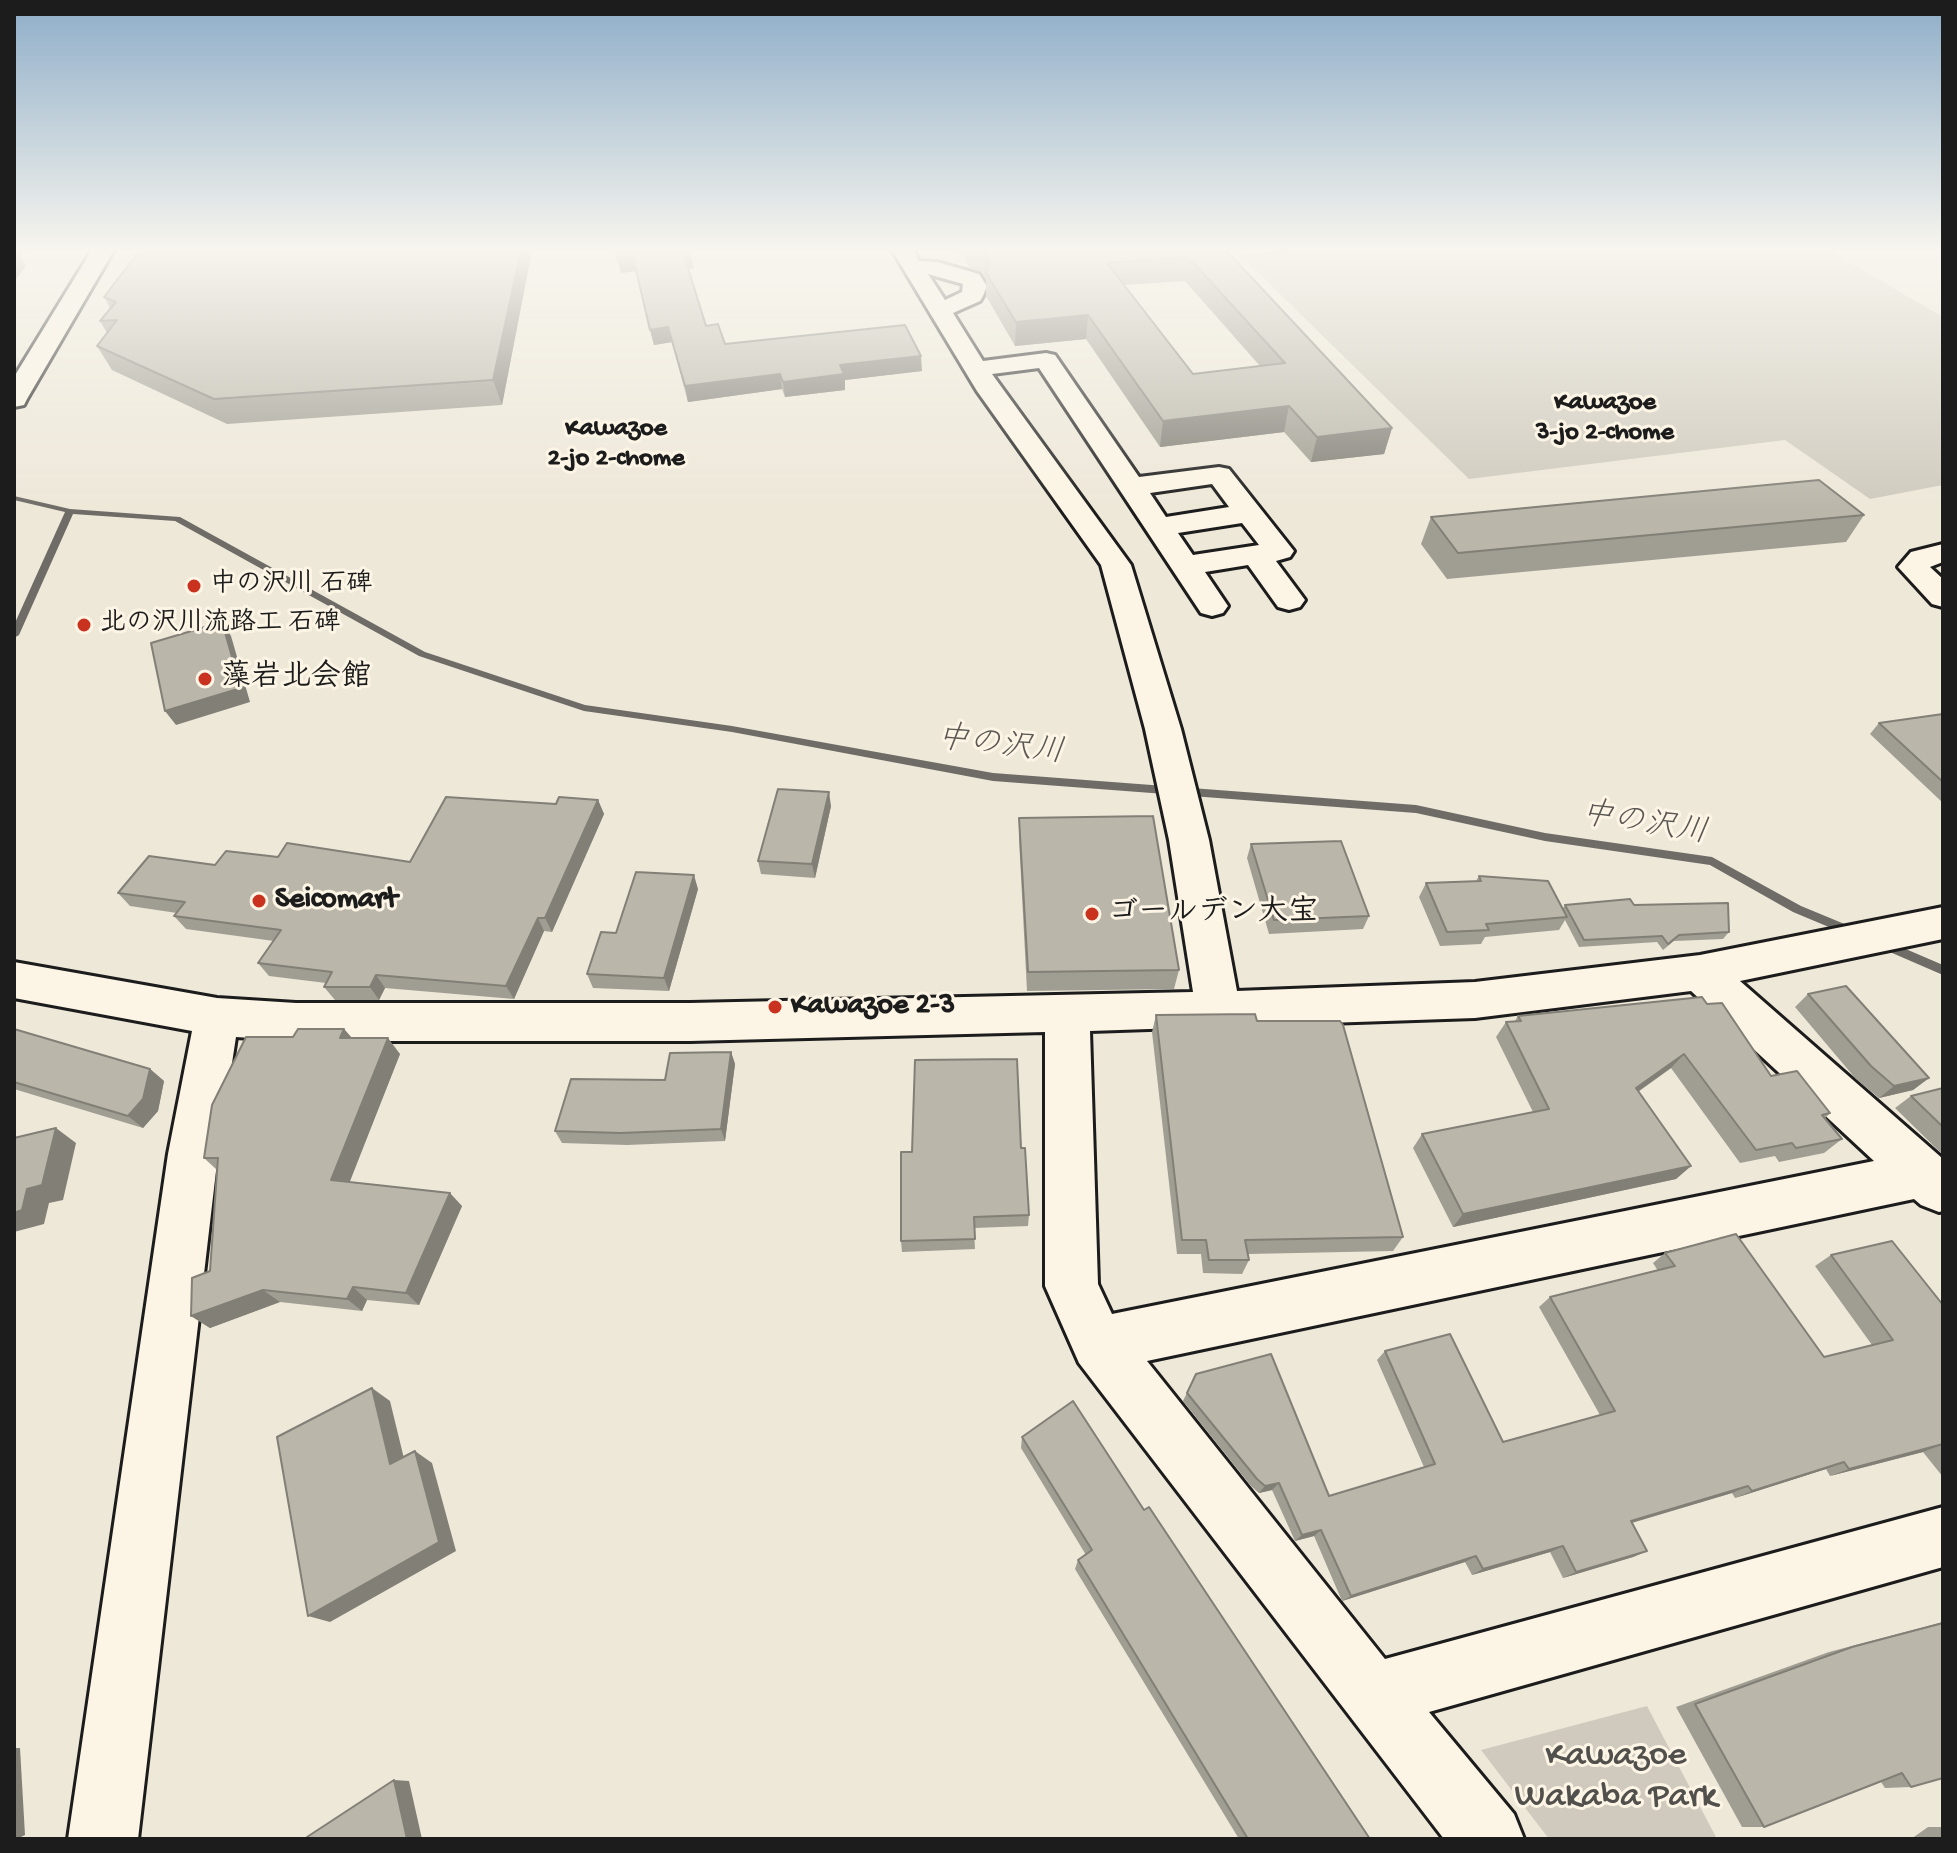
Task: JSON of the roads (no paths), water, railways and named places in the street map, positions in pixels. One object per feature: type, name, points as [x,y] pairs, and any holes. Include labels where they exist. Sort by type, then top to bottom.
[{"type":"main road","points":[[16,396],[51,336]]},
{"type":"street","points":[[956,336],[977,369],[1074,456],[1131,487],[1212,606]]},
{"type":"street","points":[[977,369],[1046,360],[1074,456],[1116,565],[1163,729],[1189,840],[1218,1010]]},
{"type":"street","points":[[1131,487],[1219,475],[1279,551],[1185,566]]},
{"type":"street","points":[[1158,527],[1249,513]]},
{"type":"street","points":[[1943,553],[1922,558],[1913,567],[1943,597]]},
{"type":"street","points":[[1256,555],[1289,600]]},
{"type":"street","points":[[14,980],[217,1017],[296,1022],[500,1023],[1218,1010],[1475,1000],[1700,972],[1943,923]]},
{"type":"street","points":[[1700,972],[1934,1183]]},
{"type":"street","points":[[1067,1013],[1072,1286],[1098,1344],[1372,1695],[1489,1839]]},
{"type":"street","points":[[103,1839],[193,1154],[217,1017]]},
{"type":"street","points":[[1098,1344],[1934,1183]]},
{"type":"street","points":[[1372,1695],[1943,1537]]},
{"type":"waterway","points":[[14,498],[70,511]]},
{"type":"waterway","points":[[14,635],[70,511]]},
{"type":"waterway","name":"中の沢川","points":[[70,511],[177,519],[422,654],[584,708],[732,729],[993,777],[1416,809],[1545,837],[1712,861],[1797,909],[1855,933]]},
{"type":"waterway","name":"中の沢川","points":[[1880,943],[1943,970]]},
{"type":"place","name":"中の沢川 石碑","points":[[194,586]]},
{"type":"place","name":"北の沢川流路工 石碑","points":[[84,625]]},
{"type":"place","name":"藻岩北会館","points":[[205,679]]},
{"type":"place","name":"Seicomart","points":[[259,901]]},
{"type":"place","name":"ゴールデン大宝","points":[[1092,914]]},
{"type":"place","name":"Kawazoe 2-3","points":[[775,1007]]},
{"type":"district","name":"Kawazoe 3-jo 2-chome","points":[[1605,419]]},
{"type":"district","name":"Kawazoe 2-jo 2-chome","points":[[616,445]]},
{"type":"park label","name":"Kawazoe Wakaba Park","points":[[1616,1778]]}]
